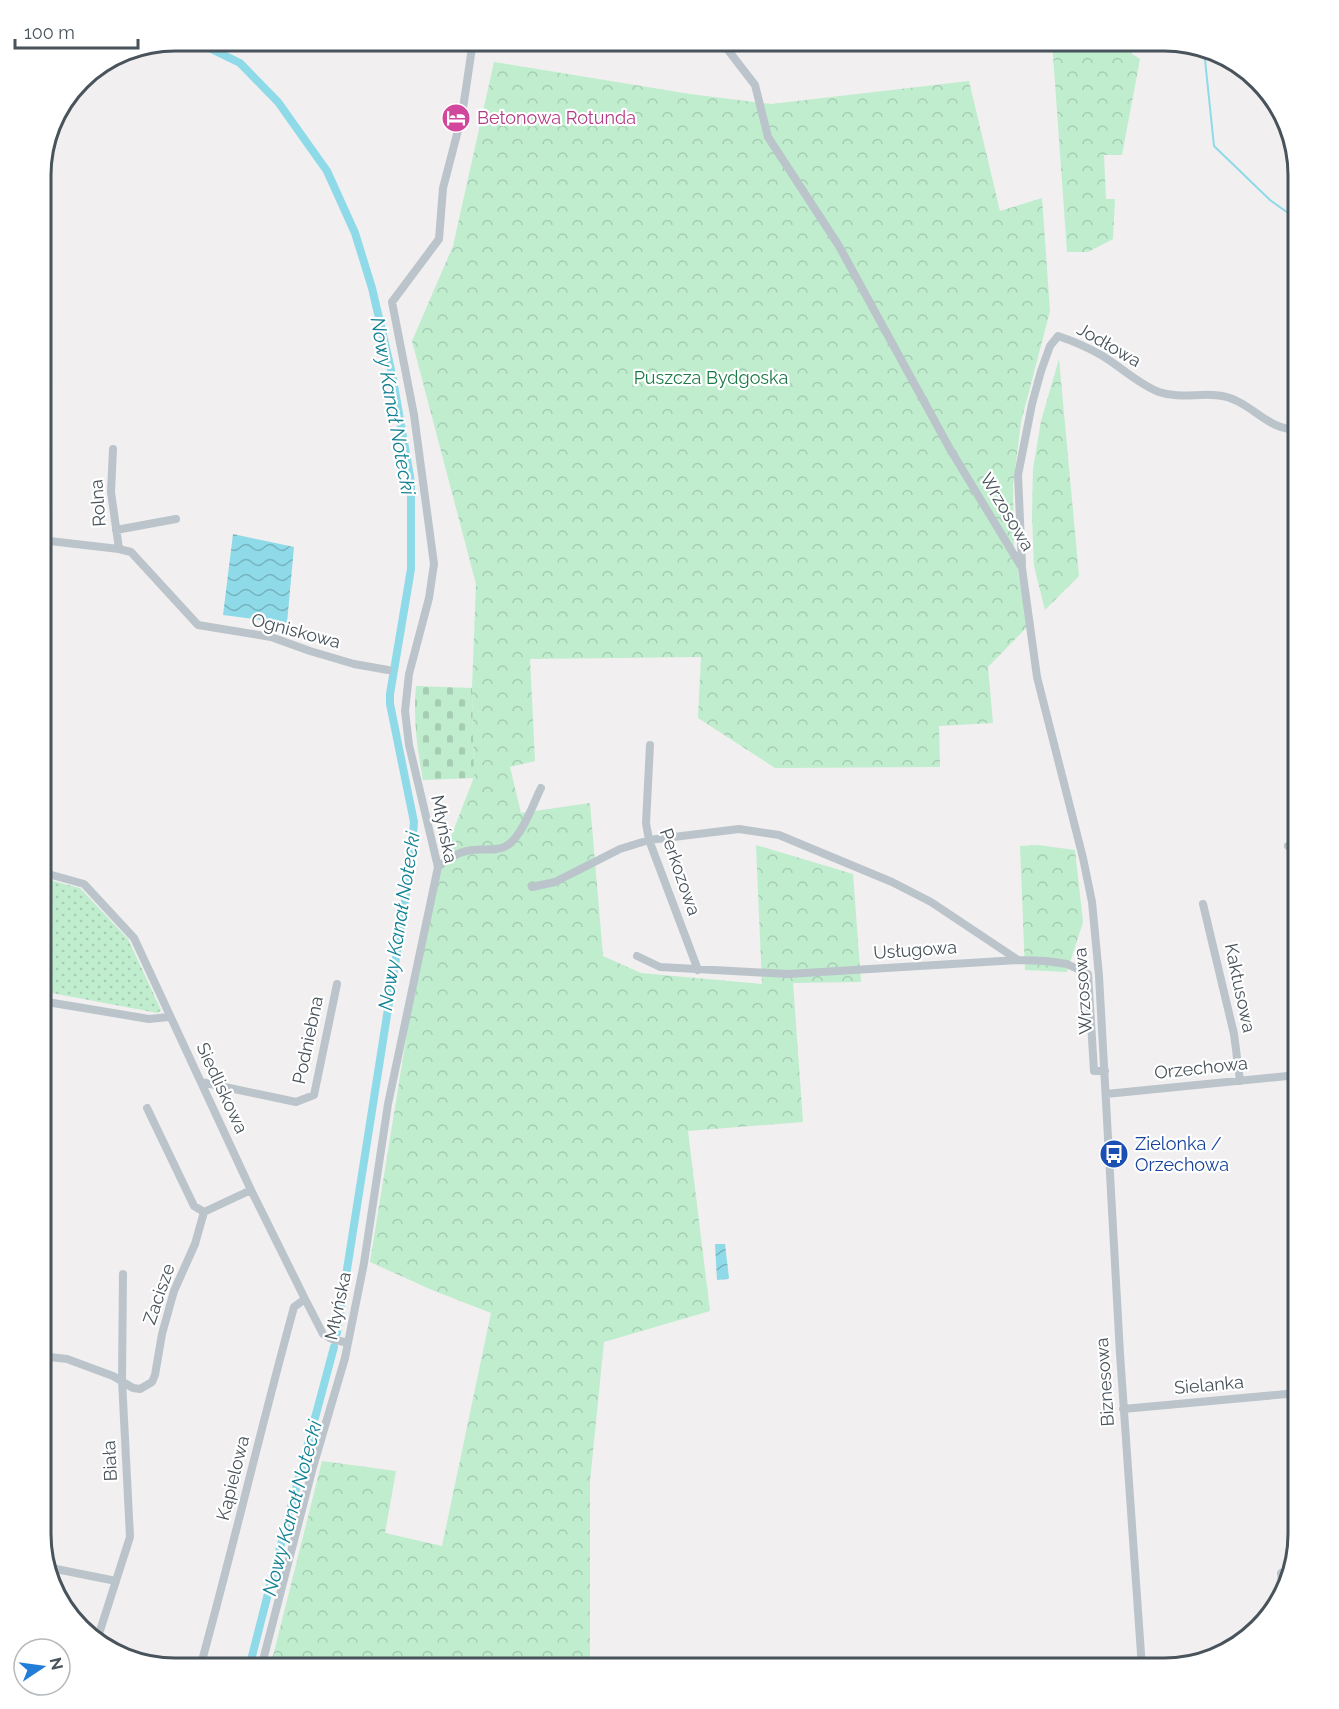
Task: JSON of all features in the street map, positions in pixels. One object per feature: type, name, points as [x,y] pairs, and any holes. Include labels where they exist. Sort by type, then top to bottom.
[{"type":"street","name":"Młyńska","points":[[264,1658],[348,1343],[364,1263],[388,1104],[438,867],[411,755],[405,711],[409,674],[429,598],[434,564],[414,415],[392,303],[439,239],[443,188],[462,115],[472,51]]},
{"type":"street","name":"Wrzosowa","points":[[729,51],[755,85],[768,137],[838,246],[950,449],[1022,568],[1037,676],[1092,902],[1106,1094]]},
{"type":"street","name":"Jodłowa","points":[[1022,568],[1018,475],[1038,382],[1050,346],[1058,336],[1100,354],[1136,379],[1160,392],[1207,394],[1236,400],[1269,422],[1288,429]]},
{"type":"street","name":"Rolna","points":[[113,449],[111,492],[116,549]]},
{"type":"street","points":[[116,530],[176,519]]},
{"type":"street","points":[[51,541],[116,549]]},
{"type":"street","name":"Ogniskowa","points":[[116,549],[131,552],[198,625],[271,637],[354,664],[388,670]]},
{"type":"street","name":"Perkozowa","points":[[650,745],[646,823],[649,840],[698,970]]},
{"type":"street","points":[[438,867],[453,855],[469,850],[507,846],[519,833],[541,788]]},
{"type":"street","points":[[532,887],[555,882],[620,849],[649,840],[739,829],[779,834],[892,882],[932,902],[1018,960]]},
{"type":"street","name":"Siedliskowa","points":[[51,875],[84,884],[134,938],[250,1190],[323,1334],[348,1343]]},
{"type":"street","name":"Kaktusowa","points":[[1203,904],[1234,1034],[1240,1081]]},
{"type":"street","name":"Usługowa","points":[[637,956],[660,967],[788,974],[1018,960],[1067,964],[1088,974],[1094,1071],[1105,1071]]},
{"type":"street","name":"Podniebna","points":[[201,1082],[296,1102],[314,1095],[337,984]]},
{"type":"street","points":[[51,1003],[149,1019],[170,1017]]},
{"type":"street","name":"Orzechowa","points":[[1106,1094],[1288,1076]]},
{"type":"street","name":"Biznesowa","points":[[1106,1094],[1141,1658]]},
{"type":"street","points":[[147,1108],[194,1206],[204,1212],[250,1190]]},
{"type":"street","name":"Zacisze","points":[[122,1380],[133,1388],[140,1389],[152,1382],[171,1302],[195,1244],[204,1212]]},
{"type":"street","name":"Biała","points":[[100,1632],[130,1537],[122,1380],[123,1274]]},
{"type":"street","name":"Kąpielowa","points":[[203,1658],[294,1307],[305,1299]]},
{"type":"street","points":[[51,1357],[67,1359],[122,1380]]},
{"type":"street","name":"Sielanka","points":[[1124,1409],[1288,1394]]},
{"type":"street","points":[[56,1569],[116,1581]]},
{"type":"green space","points":[[1053,51],[1132,51],[1132,54],[1140,59],[1122,155],[1104,155],[1106,199],[1115,199],[1113,239],[1088,252],[1067,252]]},
{"type":"green space","name":"Puszcza Bydgoska","points":[[494,62],[690,94],[771,104],[969,81],[1000,211],[1042,198],[1050,311],[1021,422],[1013,486],[1014,546],[1027,627],[988,667],[993,723],[939,726],[940,767],[775,768],[698,718],[701,657],[530,659],[535,761],[510,767],[521,813],[590,803],[603,956],[641,973],[762,984],[756,845],[853,874],[861,982],[793,983],[803,1122],[688,1131],[710,1311],[604,1342],[590,1481],[590,1658],[273,1658],[322,1461],[396,1471],[385,1533],[442,1546],[491,1313],[370,1262],[430,891],[474,777],[472,688],[476,584],[412,341],[453,246]]},
{"type":"green space","points":[[1059,359],[1079,576],[1045,610],[1034,566],[1033,469],[1041,421]]},
{"type":"green space","points":[[416,686],[472,688],[474,778],[423,780],[416,733]]},
{"type":"green space","points":[[1038,845],[1075,850],[1083,922],[1067,972],[1025,970],[1020,846]]},
{"type":"green space","points":[[51,881],[80,888],[128,939],[161,1010],[158,1013],[51,993]]},
{"type":"water","points":[[233,534],[294,547],[287,623],[223,615]]},
{"type":"water","points":[[715,1244],[725,1244],[728,1279],[717,1280]]},
{"type":"waterway","name":"Nowy Kanał Notecki","points":[[215,51],[240,63],[278,102],[327,171],[355,233],[372,288],[392,374],[411,482],[411,569],[390,694],[390,704],[414,822],[410,869],[337,1333]]},
{"type":"waterway","points":[[1205,58],[1214,146],[1270,200],[1288,213]]},
{"type":"waterway","name":"Nowy Kanał Notecki","points":[[252,1658],[334,1347]]},
{"type":"place","name":"Betonowa Rotunda","points":[[456,118]]},
{"type":"place","name":"Zielonka / Orzechowa","points":[[1114,1154]]}]
